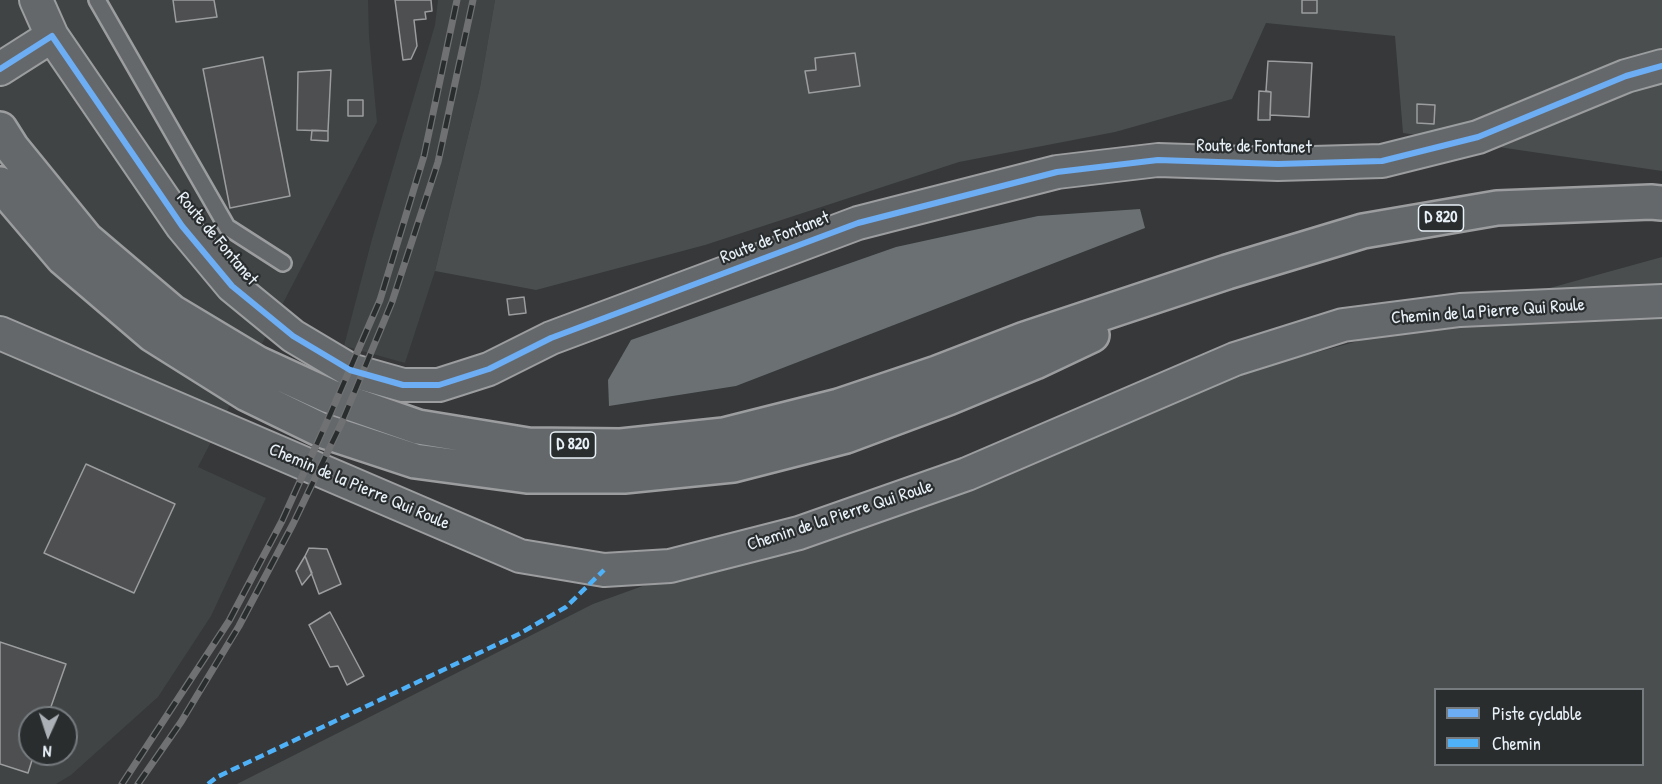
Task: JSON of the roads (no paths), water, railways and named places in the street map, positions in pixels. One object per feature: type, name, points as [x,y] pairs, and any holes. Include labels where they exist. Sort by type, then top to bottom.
[{"type":"main road","name":"D 820","points":[[0,129],[12,148],[86,239],[172,312],[257,363],[329,396],[418,426],[528,445],[621,446],[723,435],[781,421],[839,406],[938,373],[1024,339],[1227,272],[1363,231],[1497,208],[1662,203]]},
{"type":"main road","name":"D 820","points":[[0,184],[63,258],[153,335],[247,394],[321,430],[415,461],[527,476],[624,476],[733,465],[846,436],[948,398],[1035,362],[1227,272]]},
{"type":"street","name":"Route de Fontanet","points":[[36,0],[52,36],[182,226],[232,286],[293,336],[350,370],[403,385],[439,386],[489,369],[551,338],[858,223],[1057,172],[1158,160],[1278,164],[1382,161],[1478,137],[1626,76],[1662,66]]},
{"type":"street","points":[[0,69],[52,36]]},
{"type":"street","name":"Chemin de la Pierre Qui Roule","points":[[0,333],[520,556],[604,570],[669,567],[799,533],[967,474],[1234,359],[1342,325],[1460,310],[1662,301]]},
{"type":"lane","points":[[97,0],[227,227],[284,262]]},
{"type":"railway","points":[[122,784],[229,621],[282,521],[380,300],[424,156],[457,0]]},
{"type":"railway","points":[[138,784],[181,722],[239,626],[293,524],[342,422],[392,302],[438,162],[473,0]]}]
